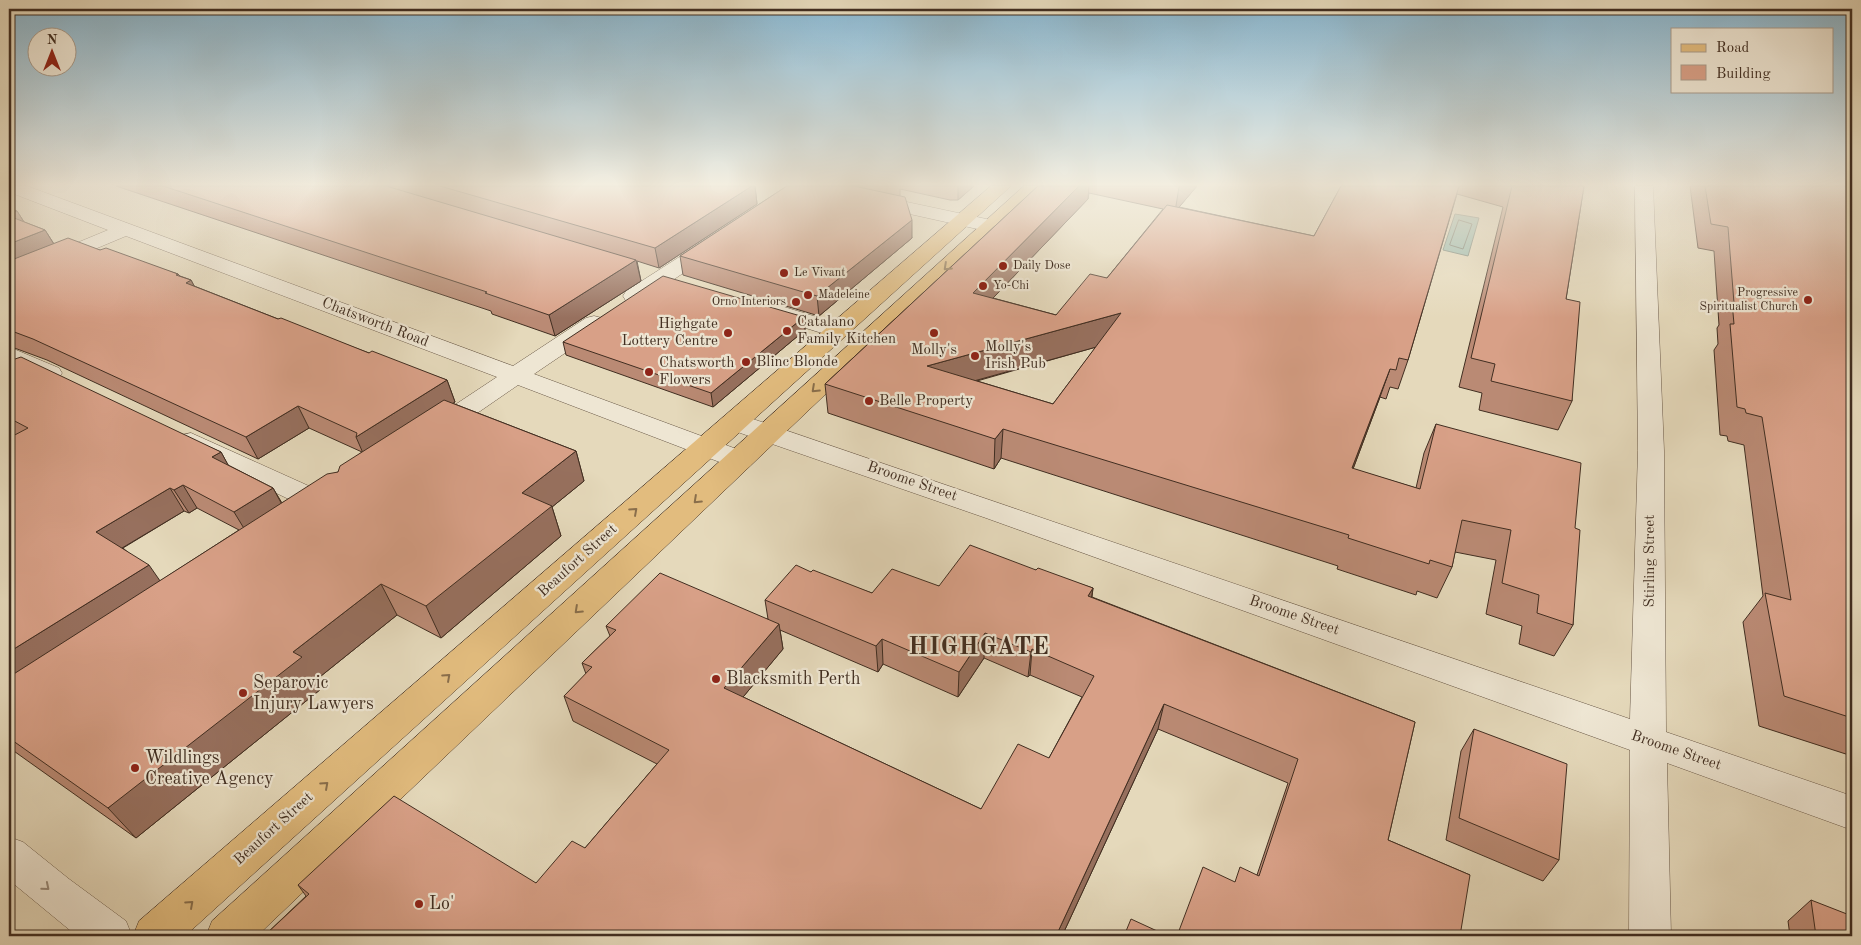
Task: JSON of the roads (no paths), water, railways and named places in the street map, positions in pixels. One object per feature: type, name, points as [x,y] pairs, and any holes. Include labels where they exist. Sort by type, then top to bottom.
[{"type":"main road","name":"Beaufort Street","points":[[154,936],[838,331],[969,230]]},
{"type":"main road","name":"Beaufort Street","points":[[227,936],[740,460],[971,230]]},
{"type":"street","points":[[9,263],[106,230]]},
{"type":"street","points":[[9,279],[110,230]]},
{"type":"street","name":"Chatsworth Road","points":[[129,230],[740,460]]},
{"type":"street","points":[[418,441],[734,230]]},
{"type":"street","name":"Stirling Street","points":[[1645,230],[1650,451],[1648,742],[1650,936]]},
{"type":"street","points":[[634,269],[689,286]]},
{"type":"street","points":[[752,305],[838,331]]},
{"type":"street","points":[[9,354],[72,384]]},
{"type":"street","points":[[9,380],[37,367]]},
{"type":"street","name":"Broome Street","points":[[735,422],[981,506],[1852,813]]},
{"type":"street","points":[[170,431],[320,504]]},
{"type":"street","points":[[9,855],[54,893],[111,936]]},
{"type":"water","points":[[1450,230],[1475,230],[1468,256],[1443,250]]},
{"type":"place","name":"Daily Dose","points":[[1003,266]]},
{"type":"place","name":"Le Vivant","points":[[784,273]]},
{"type":"place","name":"Yo-Chi","points":[[983,286]]},
{"type":"place","name":"Madeleine","points":[[808,295]]},
{"type":"place","name":"Progressive Spiritualist Church","points":[[1808,300]]},
{"type":"place","name":"Orno Interiors","points":[[796,302]]},
{"type":"place","name":"Catalano Family Kitchen","points":[[787,331]]},
{"type":"place","name":"Highgate Lottery Centre","points":[[728,333]]},
{"type":"place","name":"Molly's","points":[[934,333]]},
{"type":"place","name":"Molly's Irish Pub","points":[[975,356]]},
{"type":"place","name":"Blinc Blonde","points":[[746,362]]},
{"type":"place","name":"Chatsworth Flowers","points":[[649,372]]},
{"type":"place","name":"Belle Property","points":[[869,401]]},
{"type":"place","name":"Blacksmith Perth","points":[[716,679]]},
{"type":"place","name":"Separovic Injury Lawyers","points":[[243,693]]},
{"type":"place","name":"Wildlings Creative Agency","points":[[135,768]]},
{"type":"place","name":"Lo'","points":[[419,904]]},
{"type":"district","name":"HIGHGATE","points":[[979,648]]}]
